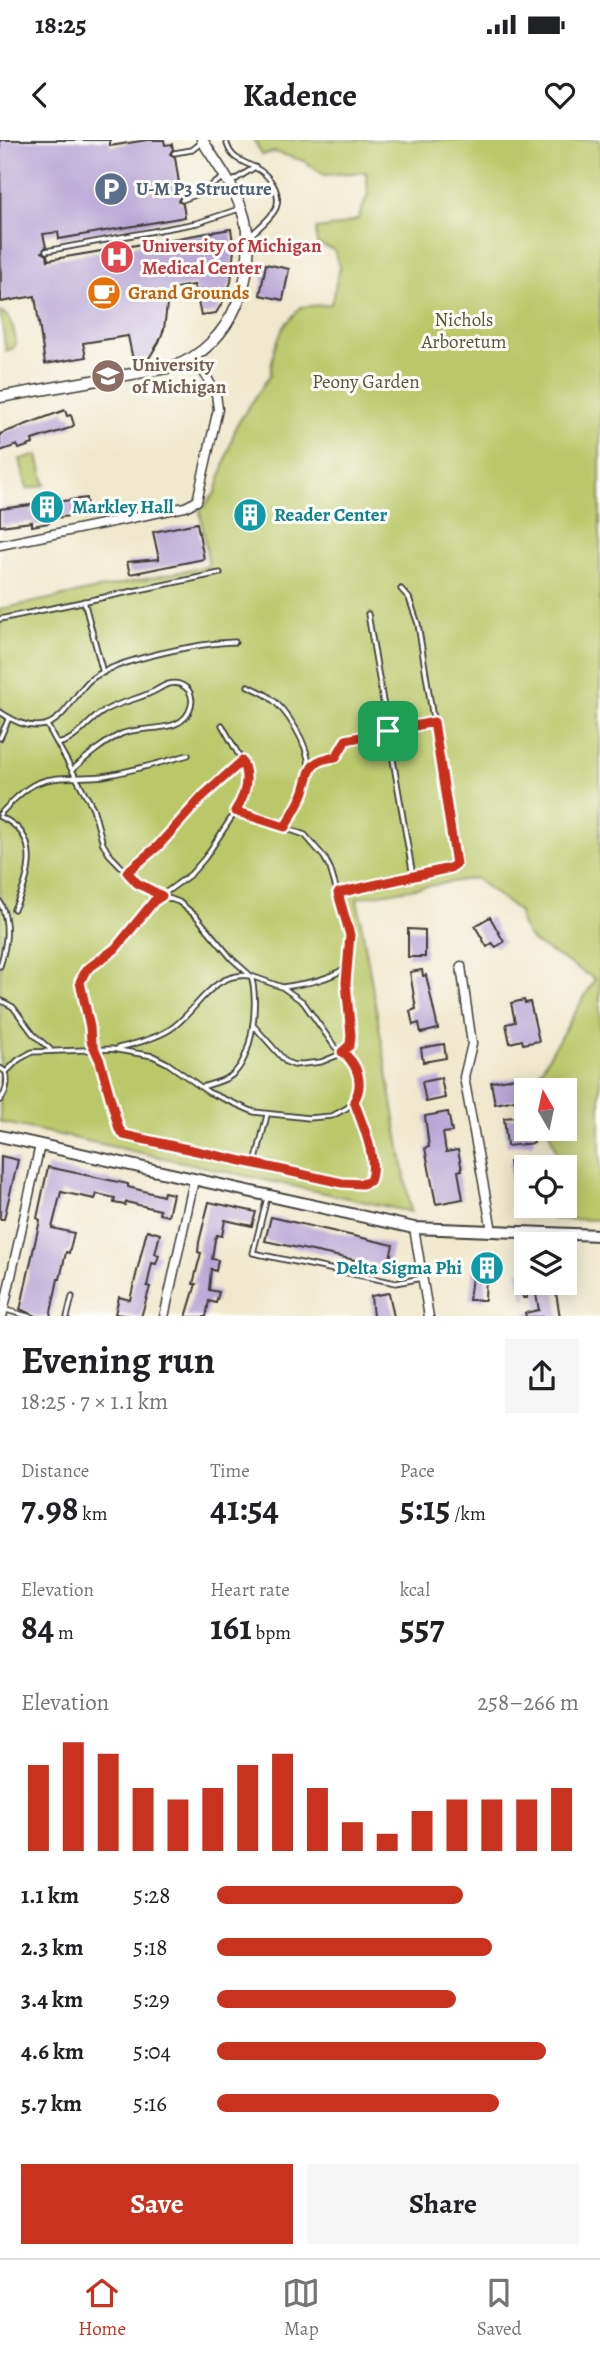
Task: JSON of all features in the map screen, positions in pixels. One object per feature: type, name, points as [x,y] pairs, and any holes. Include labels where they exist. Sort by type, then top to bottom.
[{"type":"main road","points":[[0,1136],[414,1228],[518,1232]]},
{"type":"main road","points":[[577,1234],[600,1235]]},
{"type":"street","points":[[0,386],[1,398],[160,371],[183,364],[218,334],[239,301],[248,238],[241,208],[202,141]]},
{"type":"street","points":[[0,545],[184,507],[197,501],[218,409],[216,394],[195,356]]},
{"type":"street","points":[[461,967],[472,1044],[464,1077],[492,1231]]},
{"type":"street","points":[[3,1313],[40,1145]]},
{"type":"street","points":[[164,1316],[194,1180]]},
{"type":"street","points":[[414,1228],[429,1316]]},
{"type":"lane","points":[[226,140],[231,155],[270,178],[276,191],[276,207],[248,238]]},
{"type":"lane","points":[[174,153],[192,150],[202,141]]},
{"type":"lane","points":[[182,200],[255,167]]},
{"type":"lane","points":[[46,251],[197,223],[241,208]]},
{"type":"lane","points":[[0,619],[220,573]]},
{"type":"lane","points":[[338,893],[450,868],[456,864],[418,624],[414,609],[401,589]]},
{"type":"lane","points":[[84,601],[103,673]]},
{"type":"lane","points":[[369,614],[413,876]]},
{"type":"lane","points":[[0,712],[23,724],[47,724],[56,720],[90,681],[117,666],[194,647],[235,642]]},
{"type":"lane","points":[[58,744],[76,736],[107,709],[152,694],[172,683],[178,683],[187,689],[192,700],[191,709],[181,721],[171,726],[137,729],[121,734],[73,769]]},
{"type":"lane","points":[[248,686],[268,697],[288,718],[307,753],[309,769],[304,791],[285,827]]},
{"type":"lane","points":[[0,738],[9,718]]},
{"type":"lane","points":[[309,769],[318,761],[336,757],[348,739],[434,722]]},
{"type":"lane","points":[[47,724],[93,808],[103,844],[109,854],[143,887],[179,902],[196,916],[232,959],[251,976],[255,1011],[242,1060],[234,1074],[202,1087]]},
{"type":"lane","points":[[222,725],[246,768],[243,800],[205,858],[191,874],[154,901],[115,949],[86,970],[82,976],[80,987],[94,1051],[100,1061],[119,1129],[124,1135],[342,1183],[362,1184],[370,1181],[374,1165],[354,1101]]},
{"type":"lane","points":[[14,909],[30,860],[29,846],[23,832],[0,816],[19,795],[47,780],[129,771],[188,755]]},
{"type":"lane","points":[[127,872],[158,846],[203,796],[242,761]]},
{"type":"lane","points":[[235,811],[305,835],[324,857],[350,935],[346,983],[350,1045],[321,1062],[294,1065],[286,1062],[253,1026]]},
{"type":"lane","points":[[0,902],[5,912],[7,942],[0,966]]},
{"type":"lane","points":[[282,987],[309,984],[332,977],[347,967]]},
{"type":"lane","points":[[0,1100],[6,1091],[6,1072],[28,1053],[51,1050],[94,1051],[132,1045],[168,1031],[184,1019],[209,990],[237,976],[251,976],[282,987],[303,1002],[323,1032],[353,1060],[358,1074],[359,1093],[347,1108],[332,1116],[309,1118],[254,1112],[230,1103],[153,1056],[112,1049]]},
{"type":"lane","points":[[0,1000],[13,1007],[33,1034],[51,1050]]},
{"type":"lane","points":[[0,1068],[6,1072]]},
{"type":"lane","points":[[255,1164],[267,1114]]},
{"type":"lane","points":[[268,1196],[253,1253],[396,1283],[422,1279]]},
{"type":"lane","points":[[67,1316],[72,1297]]},
{"type":"lane","points":[[3,1313],[24,1316]]},
{"type":"green space","points":[[254,140],[600,140],[600,1220],[553,1219],[577,1218],[577,1155],[556,1155],[552,1141],[578,1141],[578,1078],[536,1078],[595,979],[531,940],[521,924],[519,912],[475,878],[357,898],[411,1212],[0,1122],[0,609],[209,566],[200,511],[216,492],[236,426],[270,375],[274,349],[284,326],[301,307],[331,304],[340,267],[334,250],[317,244],[316,229],[338,226],[358,219],[368,194],[366,172],[324,175],[304,161],[275,152],[262,155]]},
{"type":"green space","points":[[0,311],[10,320],[16,339],[12,349],[6,351]]},
{"type":"green space","points":[[38,455],[45,485],[27,489],[20,459]]},
{"type":"building","name":"University of Michigan Medical Center","points":[[0,140],[110,140],[110,146],[164,140],[165,145],[172,144],[170,154],[175,157],[181,196],[178,201],[183,204],[185,217],[59,239],[58,232],[43,234],[46,247],[42,252],[47,255],[48,260],[231,229],[234,249],[231,282],[216,313],[201,315],[194,285],[169,289],[164,329],[149,358],[133,360],[128,336],[83,343],[86,357],[45,364],[35,296],[1,302]]},
{"type":"building","points":[[266,264],[289,269],[283,300],[260,295]]},
{"type":"building","points":[[65,410],[67,416],[71,415],[74,425],[70,428],[32,440],[33,444],[19,449],[17,445],[0,451],[0,434]]},
{"type":"building","name":"Markley Hall","points":[[86,498],[84,514],[48,519],[49,523],[32,526],[32,522],[0,526],[0,509]]},
{"type":"building","name":"Reader Center","points":[[257,505],[260,521],[244,524],[242,508]]},
{"type":"building","points":[[197,523],[204,559],[130,574],[127,562],[159,559],[153,532]]},
{"type":"building","points":[[490,917],[504,942],[496,947],[492,943],[487,947],[475,926]]},
{"type":"building","points":[[408,929],[425,930],[425,957],[408,957]]},
{"type":"building","points":[[422,970],[423,976],[426,975],[438,1029],[421,1033],[419,1023],[413,1025],[410,1011],[416,1009],[410,972]]},
{"type":"building","points":[[524,1000],[525,1003],[530,1002],[539,1041],[523,1044],[522,1040],[510,1043],[506,1024],[515,1022],[511,1003]]},
{"type":"building","points":[[444,1044],[446,1058],[423,1062],[421,1048]]},
{"type":"building","points":[[441,1078],[445,1098],[426,1102],[422,1082]]},
{"type":"building","points":[[514,1078],[514,1100],[495,1104],[491,1082]]},
{"type":"building","points":[[448,1112],[452,1132],[443,1133],[446,1152],[458,1150],[462,1170],[458,1171],[463,1199],[436,1204],[425,1148],[429,1147],[425,1116]]},
{"type":"building","points":[[514,1117],[514,1141],[534,1143],[507,1146],[504,1118]]},
{"type":"building","points":[[1,1156],[18,1160],[4,1219],[0,1219]]},
{"type":"building","points":[[514,1161],[514,1179],[512,1179],[509,1162]]},
{"type":"building","points":[[48,1167],[128,1184],[128,1187],[163,1196],[164,1192],[173,1194],[168,1216],[159,1214],[160,1210],[126,1202],[125,1205],[114,1203],[115,1198],[97,1194],[95,1199],[61,1192],[52,1228],[74,1233],[58,1279],[50,1316],[35,1316],[20,1309],[40,1220],[37,1218]]},
{"type":"building","points":[[209,1202],[256,1212],[252,1226],[225,1220],[222,1236],[217,1235],[215,1239],[212,1259],[218,1260],[216,1271],[211,1269],[209,1290],[219,1292],[216,1303],[209,1301],[206,1316],[186,1316],[196,1284],[193,1284],[201,1253],[198,1252]]},
{"type":"building","points":[[271,1217],[393,1245],[388,1267],[265,1241]]},
{"type":"building","points":[[147,1230],[160,1234],[155,1254],[159,1255],[156,1264],[152,1263],[147,1286],[150,1287],[141,1316],[115,1314],[119,1297],[130,1300]]},
{"type":"building","points":[[474,1261],[501,1263],[500,1275],[486,1274],[485,1300],[469,1300]]},
{"type":"building","points":[[389,1293],[394,1316],[373,1316],[371,1296]]},
{"type":"building","points":[[536,1295],[556,1295],[560,1316],[526,1316],[525,1313],[539,1310]]},
{"type":"place","name":"U-M P3 Structure","points":[[111,189]]},
{"type":"place","name":"University of Michigan Medical Center","points":[[117,257]]},
{"type":"place","name":"Grand Grounds","points":[[104,293]]},
{"type":"place","name":"University of Michigan","points":[[108,376]]},
{"type":"place","name":"Markley Hall","points":[[47,507]]},
{"type":"place","name":"Reader Center","points":[[250,515]]},
{"type":"place","name":"Delta Sigma Phi","points":[[487,1268]]},
{"type":"route","points":[[434,722],[456,864],[450,868],[338,893],[350,935],[346,983],[351,1035],[350,1045],[342,1052],[353,1060],[358,1074],[359,1093],[354,1101],[374,1165],[370,1181],[362,1184],[342,1183],[124,1135],[116,1121],[100,1061],[91,1041],[80,982],[86,970],[115,949],[154,901],[162,896],[137,883],[127,872],[143,861],[203,796],[242,761],[246,768],[246,783],[243,800],[235,811],[285,827],[304,791],[309,769],[314,764],[336,757],[348,739],[388,731],[434,722]]},
{"type":"park label","name":"Nichols Arboretum","points":[[464,331]]},
{"type":"park label","name":"Peony Garden","points":[[366,382]]}]
